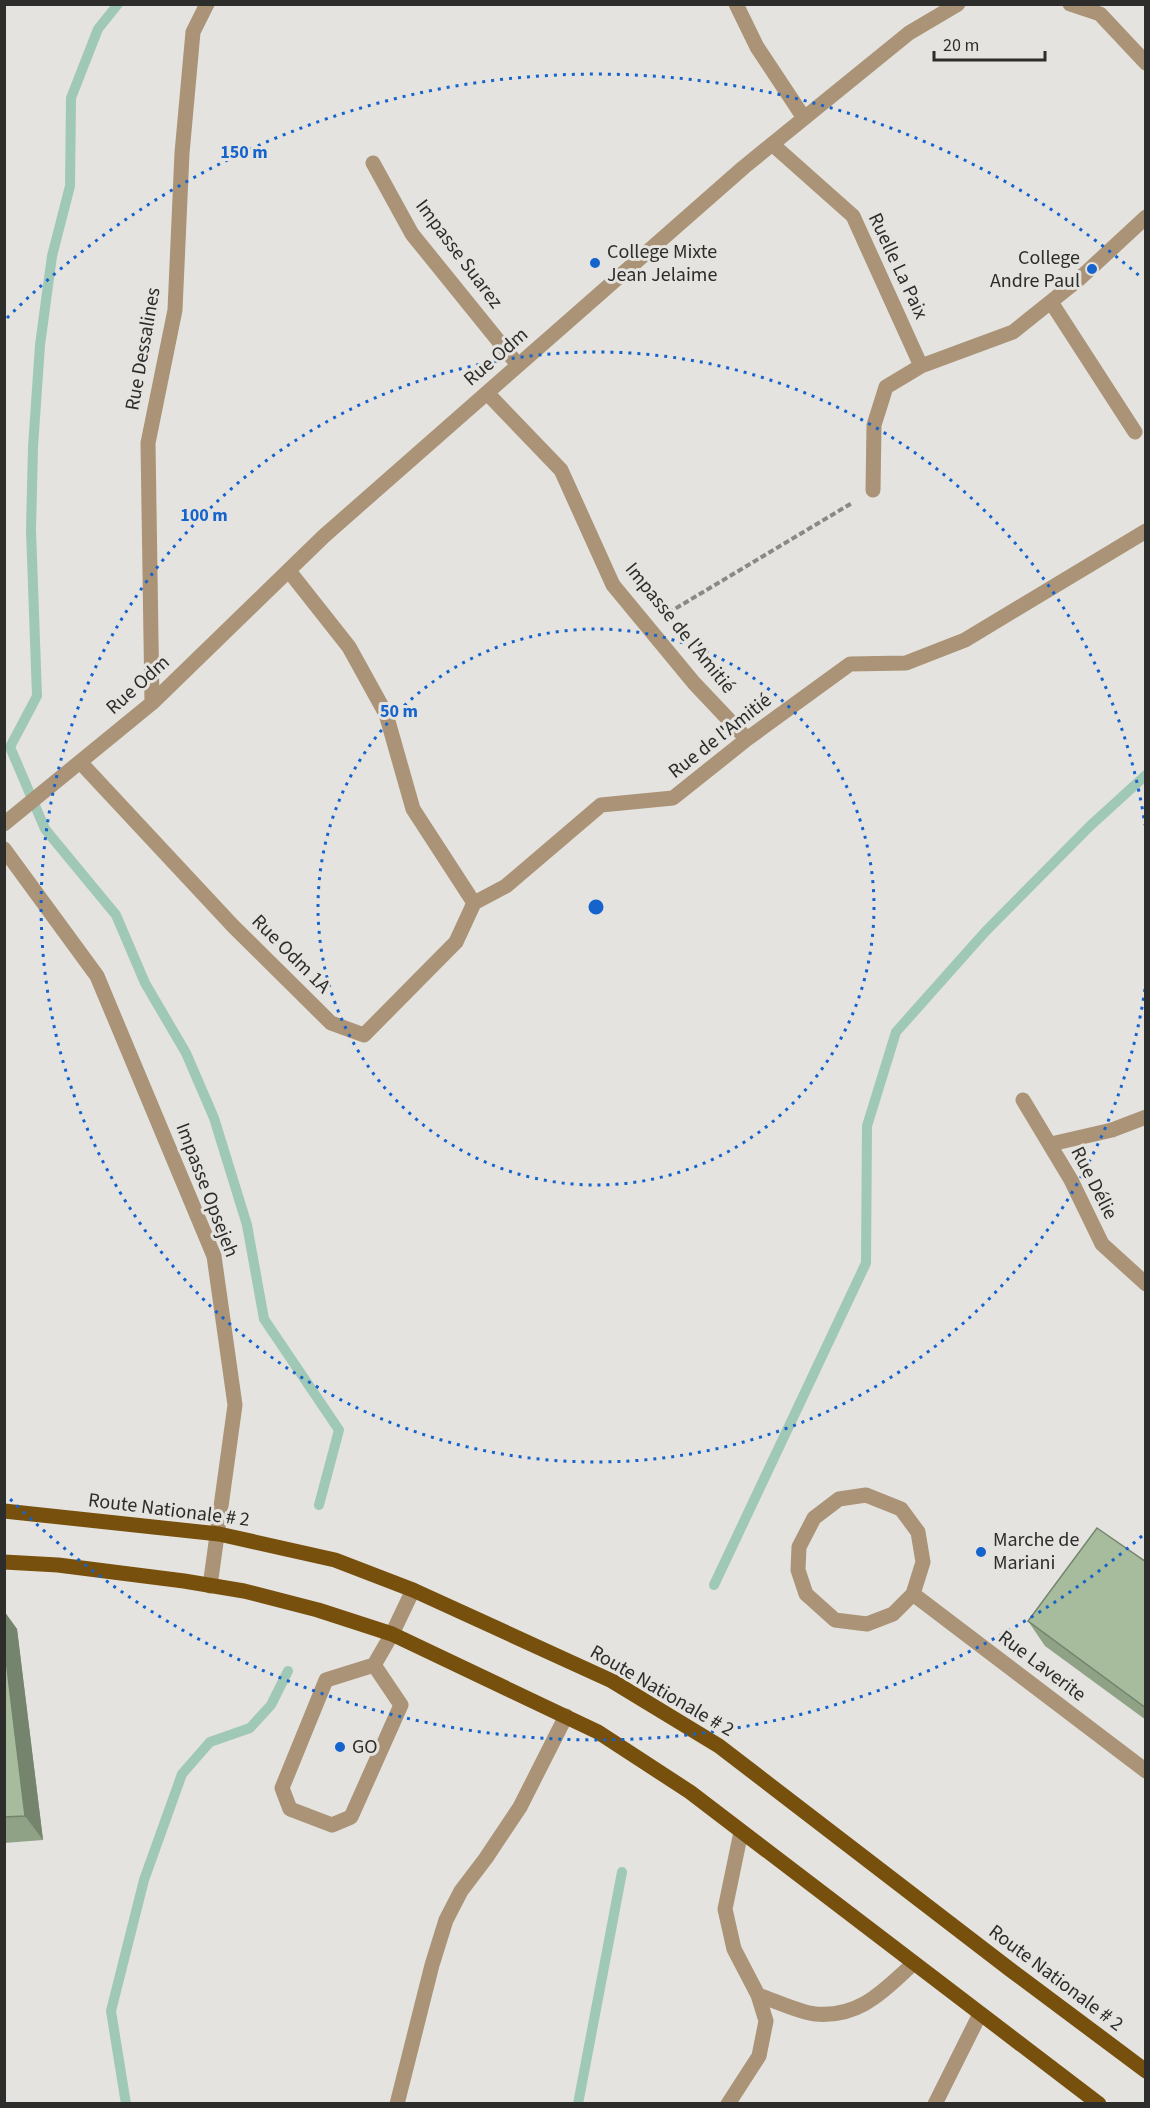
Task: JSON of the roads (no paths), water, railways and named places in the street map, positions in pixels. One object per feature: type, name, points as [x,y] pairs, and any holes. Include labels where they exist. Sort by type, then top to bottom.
[{"type":"main road","name":"Route Nationale # 2","points":[[4,1511],[219,1534],[335,1560],[413,1590],[612,1682],[719,1746],[1146,2071]]},
{"type":"main road","points":[[4,1562],[58,1565],[244,1591],[318,1610],[392,1634],[566,1716],[598,1732],[690,1792],[1099,2103]]},
{"type":"street","name":"Rue Dessalines","points":[[152,703],[148,443],[175,309],[182,153],[193,32],[207,4]]},
{"type":"street","points":[[736,4],[757,47],[804,118]]},
{"type":"street","name":"Rue Odm","points":[[4,824],[152,703],[324,536],[772,144],[909,33],[958,4]]},
{"type":"street","points":[[1070,4],[1100,14],[1146,63]]},
{"type":"street","name":"Ruelle La Paix","points":[[772,144],[853,216],[921,366]]},
{"type":"street","name":"Impasse Suarez","points":[[373,163],[412,234],[518,365]]},
{"type":"street","points":[[873,490],[874,425],[886,387],[921,366],[1013,332],[1078,280],[1146,217]]},
{"type":"street","points":[[1051,302],[1135,432]]},
{"type":"street","name":"Impasse de l'Amitié","points":[[487,393],[561,470],[613,585],[694,683],[747,739]]},
{"type":"street","name":"Rue de l'Amitié","points":[[474,903],[506,886],[602,805],[673,798],[747,739],[850,664],[906,663],[965,639],[1146,531]]},
{"type":"street","points":[[289,571],[349,647],[386,714],[412,808],[474,903]]},
{"type":"street","name":"Rue Odm 1A","points":[[80,762],[233,926],[331,1023],[364,1035],[456,942],[474,903]]},
{"type":"street","name":"Impasse Opsejeh","points":[[4,849],[97,976],[214,1256],[235,1405],[219,1534],[210,1586]]},
{"type":"street","points":[[1023,1100],[1051,1144]]},
{"type":"street","name":"Rue Délie","points":[[1146,1117],[1112,1130],[1051,1144],[1102,1244],[1146,1284]]},
{"type":"street","points":[[866,1495],[901,1509],[918,1532],[923,1562],[913,1594],[893,1614],[867,1624],[834,1620],[806,1594],[798,1570],[799,1547],[814,1518],[839,1499],[866,1495]]},
{"type":"street","points":[[374,1665],[401,1705],[351,1816],[332,1825],[290,1809],[282,1788],[326,1680],[374,1665],[413,1590]]},
{"type":"street","name":"Rue Laverite","points":[[913,1594],[1146,1771]]},
{"type":"street","points":[[397,2103],[432,1965],[446,1920],[461,1891],[520,1807],[566,1716]]},
{"type":"street","points":[[728,2103],[759,2056],[766,2021],[759,1995],[734,1949],[726,1909],[741,1832]]},
{"type":"street","points":[[759,1995],[814,2014],[849,2012],[877,1998],[914,1963]]},
{"type":"street","points":[[935,2103],[980,2014]]},
{"type":"waterway","points":[[118,4],[98,29],[71,98],[70,186],[52,256],[40,345],[33,447],[31,530],[37,696],[10,747],[45,829],[116,915],[145,983],[186,1053],[214,1118],[247,1225],[264,1319],[339,1430],[319,1505]]},
{"type":"waterway","points":[[714,1585],[866,1263],[867,1126],[896,1032],[985,932],[1090,826],[1146,775]]},
{"type":"waterway","points":[[126,2104],[111,2011],[144,1880],[182,1774],[210,1742],[250,1728],[271,1705],[288,1671]]},
{"type":"waterway","points":[[578,2104],[622,1872]]},
{"type":"place","name":"College Mixte Jean Jelaime","points":[[595,263]]},
{"type":"place","name":"College Andre Paul","points":[[1092,269]]},
{"type":"place","name":"Marche de Mariani","points":[[981,1552]]},
{"type":"place","name":"GO","points":[[340,1747]]}]
